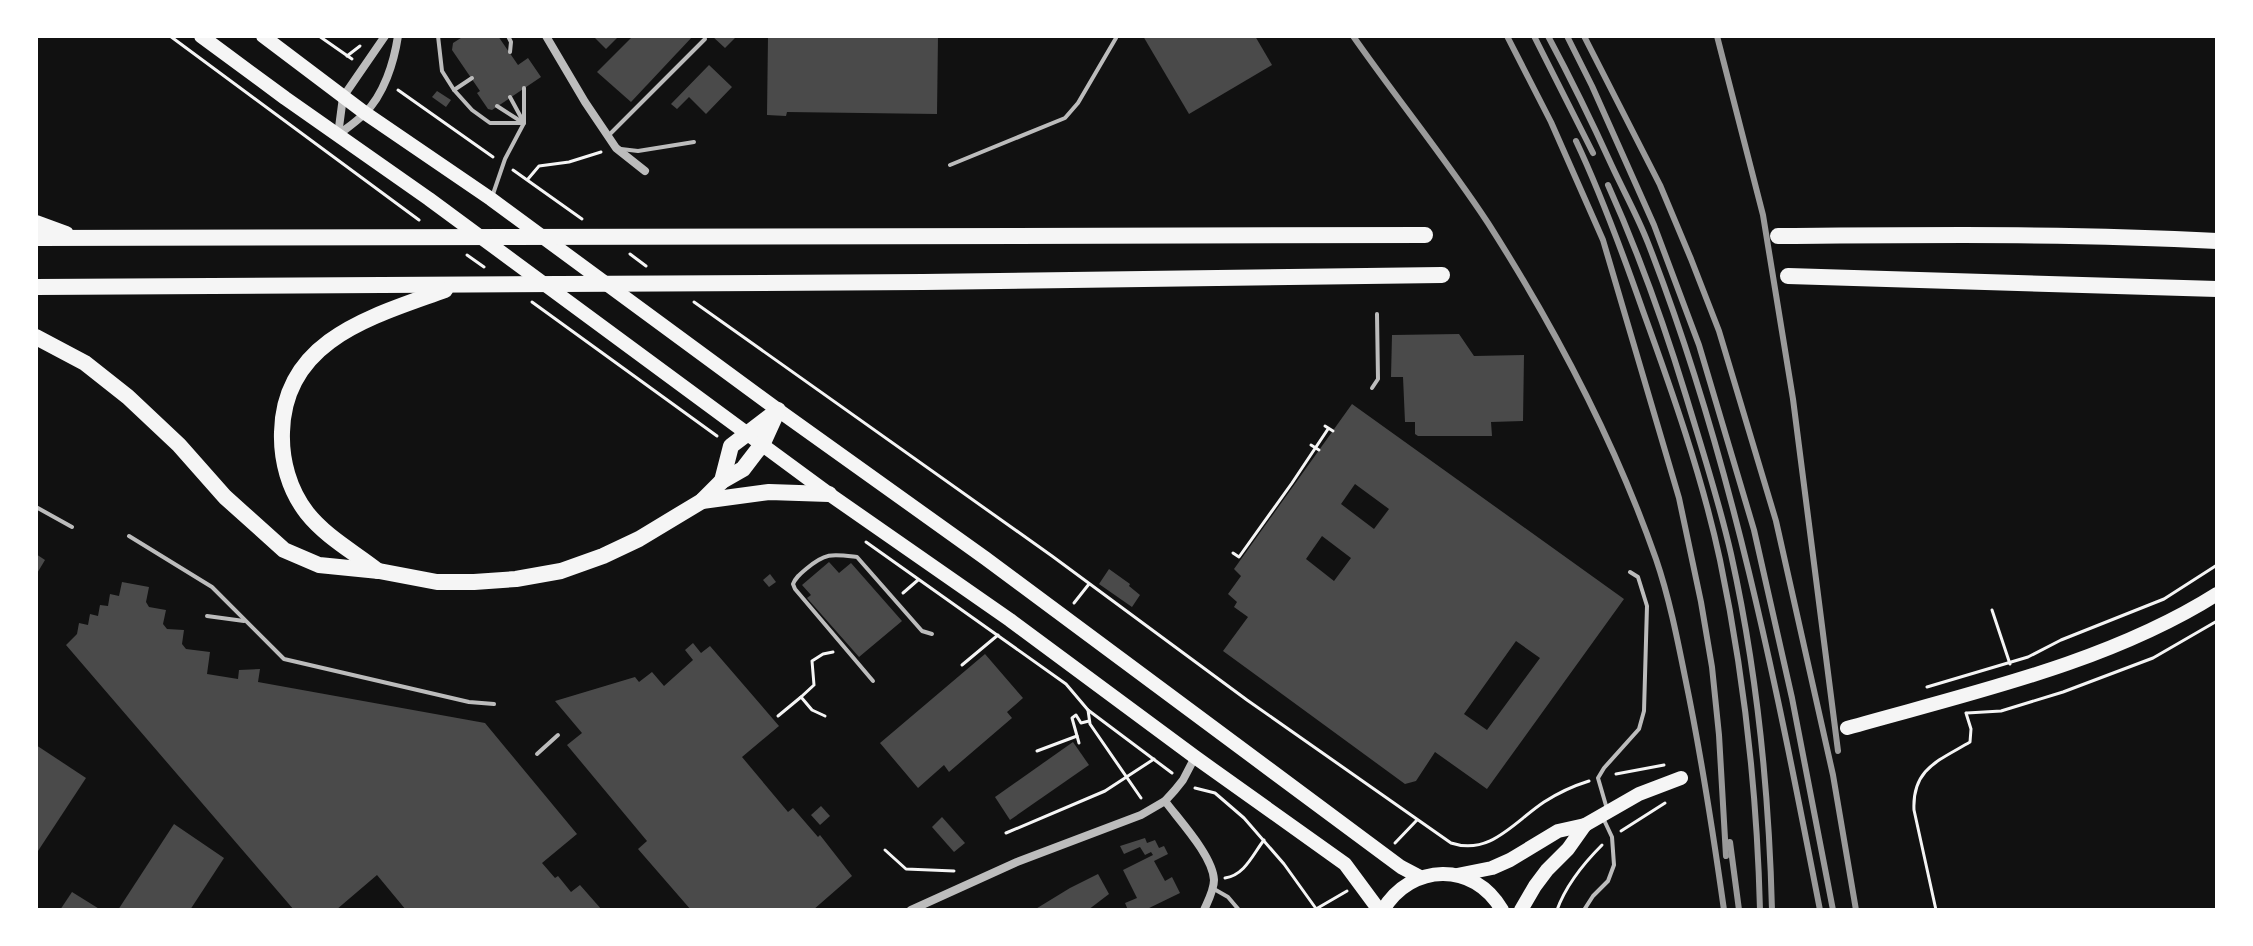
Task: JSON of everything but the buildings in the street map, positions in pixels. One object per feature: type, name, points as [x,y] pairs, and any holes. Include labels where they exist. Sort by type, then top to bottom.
[{"type":"highway","points":[[36,223],[79,238]]},
{"type":"highway","points":[[1778,236],[1964,234],[2217,241]]},
{"type":"highway","points":[[36,238],[1425,235]]},
{"type":"highway","points":[[36,287],[954,282],[1442,275]]},
{"type":"highway","points":[[1788,276],[2217,289]]},
{"type":"highway","points":[[379,571],[317,525],[294,492],[281,449],[282,419],[289,393],[317,350],[343,331],[458,285]]},
{"type":"highway","points":[[36,337],[85,363],[128,397],[179,445],[225,497],[284,550],[319,565],[379,571],[437,582],[516,579],[561,571],[639,539],[702,501],[722,481],[743,469],[763,443],[778,410]]},
{"type":"highway","points":[[722,481],[731,446],[778,410]]},
{"type":"highway","points":[[702,501],[769,492],[829,494]]},
{"type":"main road","points":[[201,36],[429,199],[829,494],[1010,620],[1345,864],[1381,910],[1400,888],[1420,877],[1457,875],[1492,868],[1558,831],[1585,825],[1647,790],[1681,778]]},
{"type":"main road","points":[[263,36],[365,113],[491,199],[1064,616],[1401,867],[1420,877]]},
{"type":"main road","points":[[1847,728],[2072,662],[2127,641],[2217,594]]},
{"type":"main road","points":[[1521,910],[1547,870],[1568,849],[1585,825]]},
{"type":"main road","points":[[1457,875],[1486,890],[1502,910]]},
{"type":"street","points":[[338,135],[343,97],[385,36]]},
{"type":"street","points":[[338,135],[377,99],[398,36]]},
{"type":"street","points":[[546,36],[616,148],[645,171]]},
{"type":"street","points":[[911,910],[1017,862],[1141,815],[1165,801],[1183,780],[1195,757]]},
{"type":"street","points":[[1165,801],[1211,865],[1213,884],[1204,910]]},
{"type":"lane","points":[[438,36],[442,71],[472,110],[490,123],[524,123]]},
{"type":"lane","points":[[508,36],[510,52]]},
{"type":"lane","points":[[950,165],[1065,118],[1078,103],[1115,36]]},
{"type":"lane","points":[[608,136],[705,39]]},
{"type":"lane","points":[[454,90],[472,78]]},
{"type":"lane","points":[[491,199],[505,159],[524,123],[524,88]]},
{"type":"lane","points":[[510,97],[524,123]]},
{"type":"lane","points":[[497,106],[524,123]]},
{"type":"lane","points":[[616,148],[638,151],[694,142]]},
{"type":"lane","points":[[1372,388],[1378,379],[1377,314]]},
{"type":"lane","points":[[36,507],[72,527]]},
{"type":"lane","points":[[129,536],[212,587],[284,659],[469,702],[494,704]]},
{"type":"lane","points":[[873,681],[795,589],[795,578],[825,555],[857,557],[922,631],[932,634]]},
{"type":"lane","points":[[1584,910],[1608,881],[1614,865],[1612,837],[1604,814],[1598,778],[1639,729],[1644,711],[1647,606],[1638,577],[1630,572]]},
{"type":"lane","points":[[207,616],[247,621]]},
{"type":"lane","points":[[537,754],[558,735]]},
{"type":"lane","points":[[1213,884],[1239,910]]},
{"type":"path","points":[[170,36],[423,222]]},
{"type":"path","points":[[319,36],[355,61]]},
{"type":"path","points":[[346,56],[365,39]]},
{"type":"path","points":[[396,89],[495,158]]},
{"type":"path","points":[[527,180],[539,166],[569,162],[616,148]]},
{"type":"path","points":[[515,172],[590,225]]},
{"type":"path","points":[[461,250],[487,269]]},
{"type":"path","points":[[626,251],[650,269]]},
{"type":"path","points":[[523,296],[707,429]]},
{"type":"path","points":[[686,296],[1451,843],[1476,847],[1494,839],[1544,802],[1571,787],[1598,778],[1666,765]]},
{"type":"path","points":[[1233,553],[1239,557],[1329,429]]},
{"type":"path","points":[[1287,479],[1292,483]]},
{"type":"path","points":[[1259,517],[1263,525]]},
{"type":"path","points":[[859,537],[1066,684],[1088,710],[1164,767]]},
{"type":"path","points":[[1925,688],[2028,657],[2061,640],[2164,599],[2217,565]]},
{"type":"path","points":[[1074,603],[1089,584]]},
{"type":"path","points":[[1992,610],[2016,679]]},
{"type":"path","points":[[962,665],[998,635]]},
{"type":"path","points":[[778,716],[814,685],[812,661],[842,647]]},
{"type":"path","points":[[1936,910],[1913,795],[1923,774],[1970,742],[1971,729],[1960,696]]},
{"type":"path","points":[[801,697],[812,710],[825,716]]},
{"type":"path","points":[[1088,710],[1089,721],[1150,810]]},
{"type":"path","points":[[1079,743],[1072,718],[1076,715],[1081,723],[1089,721]]},
{"type":"path","points":[[1037,751],[1077,736]]},
{"type":"path","points":[[1006,833],[1105,791],[1154,759]]},
{"type":"path","points":[[1193,788],[1215,793],[1244,818],[1284,864],[1316,910],[1347,890]]},
{"type":"path","points":[[1393,845],[1417,820]]},
{"type":"path","points":[[1494,839],[1501,847]]},
{"type":"path","points":[[1213,884],[1245,868],[1264,840]]},
{"type":"path","points":[[885,850],[906,869],[954,871]]},
{"type":"path","points":[[1557,910],[1561,897]]},
{"type":"railway","points":[[1353,36],[1455,176],[1513,263],[1582,386],[1622,472],[1656,559],[1672,617],[1691,706],[1724,910]]},
{"type":"railway","points":[[1507,36],[1551,122],[1603,240],[1679,498],[1712,667],[1726,856]]},
{"type":"railway","points":[[1534,36],[1593,153]]},
{"type":"railway","points":[[1548,36],[1644,233],[1704,406],[1749,572],[1820,910]]},
{"type":"railway","points":[[1567,36],[1654,225],[1699,345],[1754,530],[1792,698],[1833,910]]},
{"type":"railway","points":[[1584,36],[1660,185],[1719,331],[1776,521],[1833,775],[1856,910]]},
{"type":"railway","points":[[1717,36],[1763,215],[1793,399],[1838,751]]},
{"type":"railway","points":[[1576,141],[1612,225],[1665,372],[1713,528],[1736,647],[1748,734],[1760,910]]},
{"type":"railway","points":[[1608,185],[1641,263],[1669,342],[1731,554],[1748,642],[1760,731],[1772,910]]},
{"type":"railway","points":[[1730,842],[1739,910]]}]
